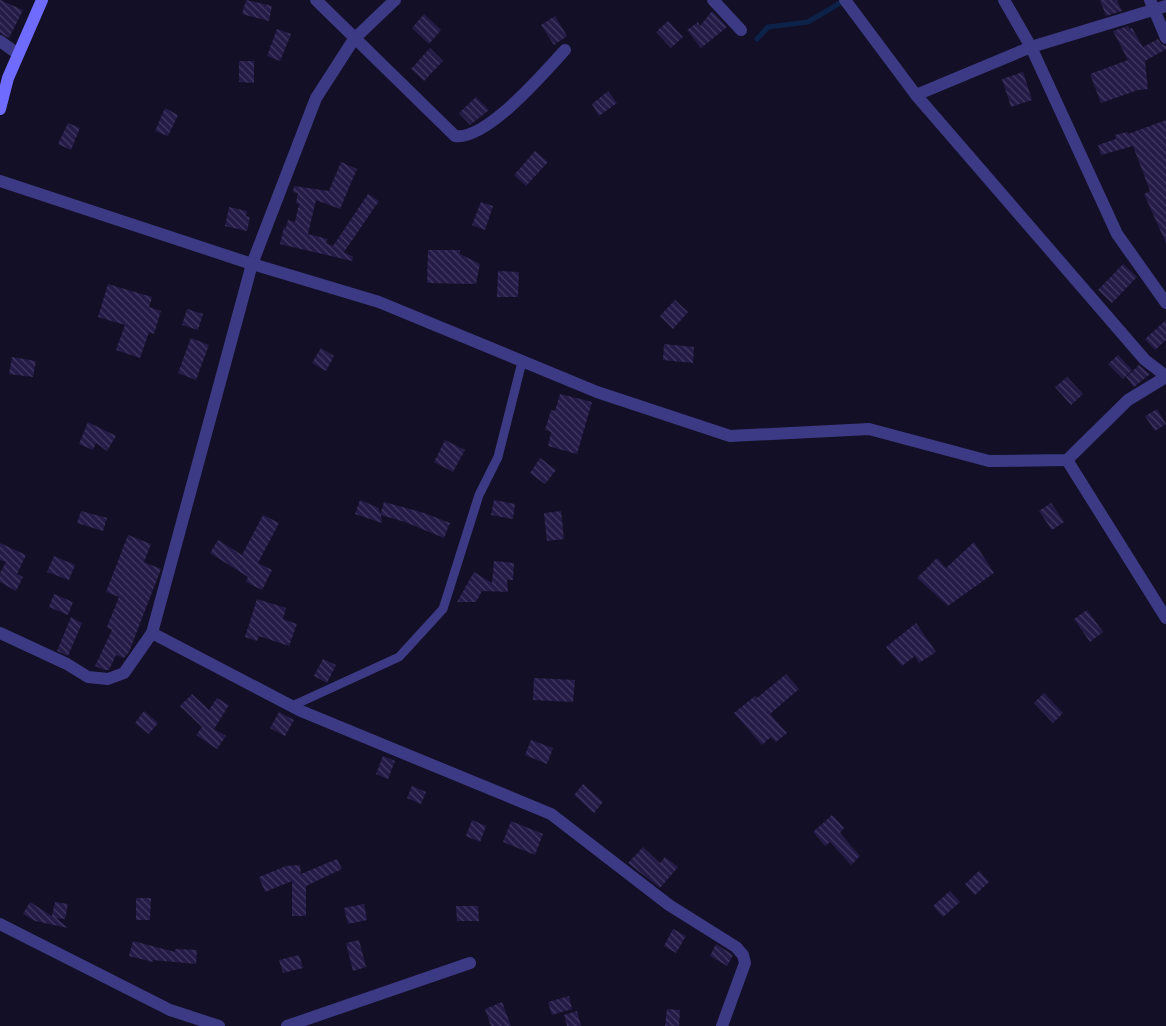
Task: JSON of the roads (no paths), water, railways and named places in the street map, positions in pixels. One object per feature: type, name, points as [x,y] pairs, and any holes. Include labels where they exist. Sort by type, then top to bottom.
[{"type":"street","points":[[0,109],[8,78],[42,0]]},
{"type":"street","points":[[316,0],[354,39],[431,110],[455,136],[464,138],[478,132],[525,94],[565,50]]},
{"type":"street","points":[[0,633],[67,664],[88,677],[108,679],[124,672],[152,633],[252,264],[316,98],[354,39],[395,0]]},
{"type":"street","points":[[713,0],[740,30]]},
{"type":"street","points":[[1004,0],[1031,47],[1117,234],[1166,303]]},
{"type":"street","points":[[0,181],[252,264],[379,302],[597,392],[730,436],[869,429],[989,461],[1067,460],[1128,400],[1166,376],[1145,360],[916,95],[847,4]]},
{"type":"street","points":[[916,95],[1031,47],[1157,5],[1166,38]]},
{"type":"street","points":[[0,41],[18,54]]},
{"type":"street","points":[[1067,460],[1166,618]]},
{"type":"street","points":[[152,633],[292,706],[551,814],[669,905],[736,947],[743,955],[745,963],[722,1026]]},
{"type":"street","points":[[0,924],[170,1010],[219,1026]]},
{"type":"street","points":[[287,1026],[470,963]]},
{"type":"lane","points":[[292,706],[399,658],[443,610],[479,495],[498,457],[522,362]]},
{"type":"waterway","points":[[757,39],[768,27],[808,22],[845,0]]}]
